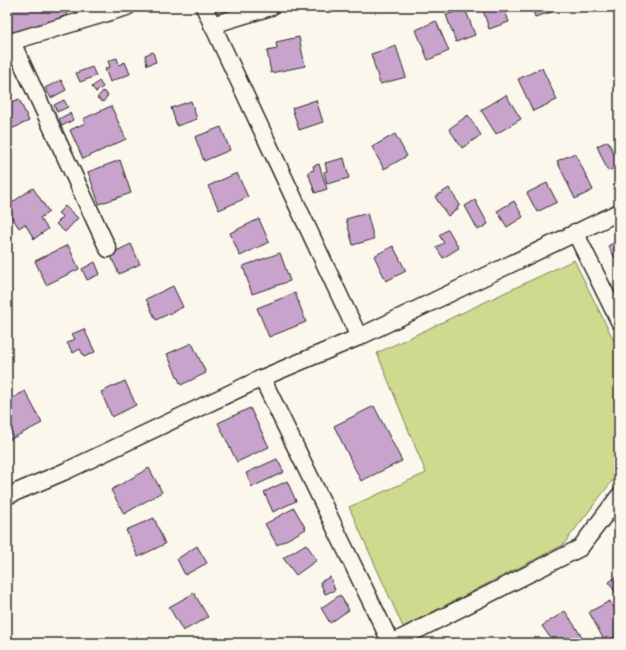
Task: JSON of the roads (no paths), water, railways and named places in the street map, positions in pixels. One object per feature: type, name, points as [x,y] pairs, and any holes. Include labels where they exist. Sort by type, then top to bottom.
[{"type":"street","points":[[108,248],[9,43],[127,7]]},
{"type":"street","points":[[204,7],[359,337]]},
{"type":"street","points":[[212,25],[270,7]]},
{"type":"street","points":[[7,496],[66,471],[262,378],[359,337],[619,212]]},
{"type":"street","points":[[575,232],[619,321]]},
{"type":"street","points":[[262,378],[392,643],[580,548],[619,496]]}]
